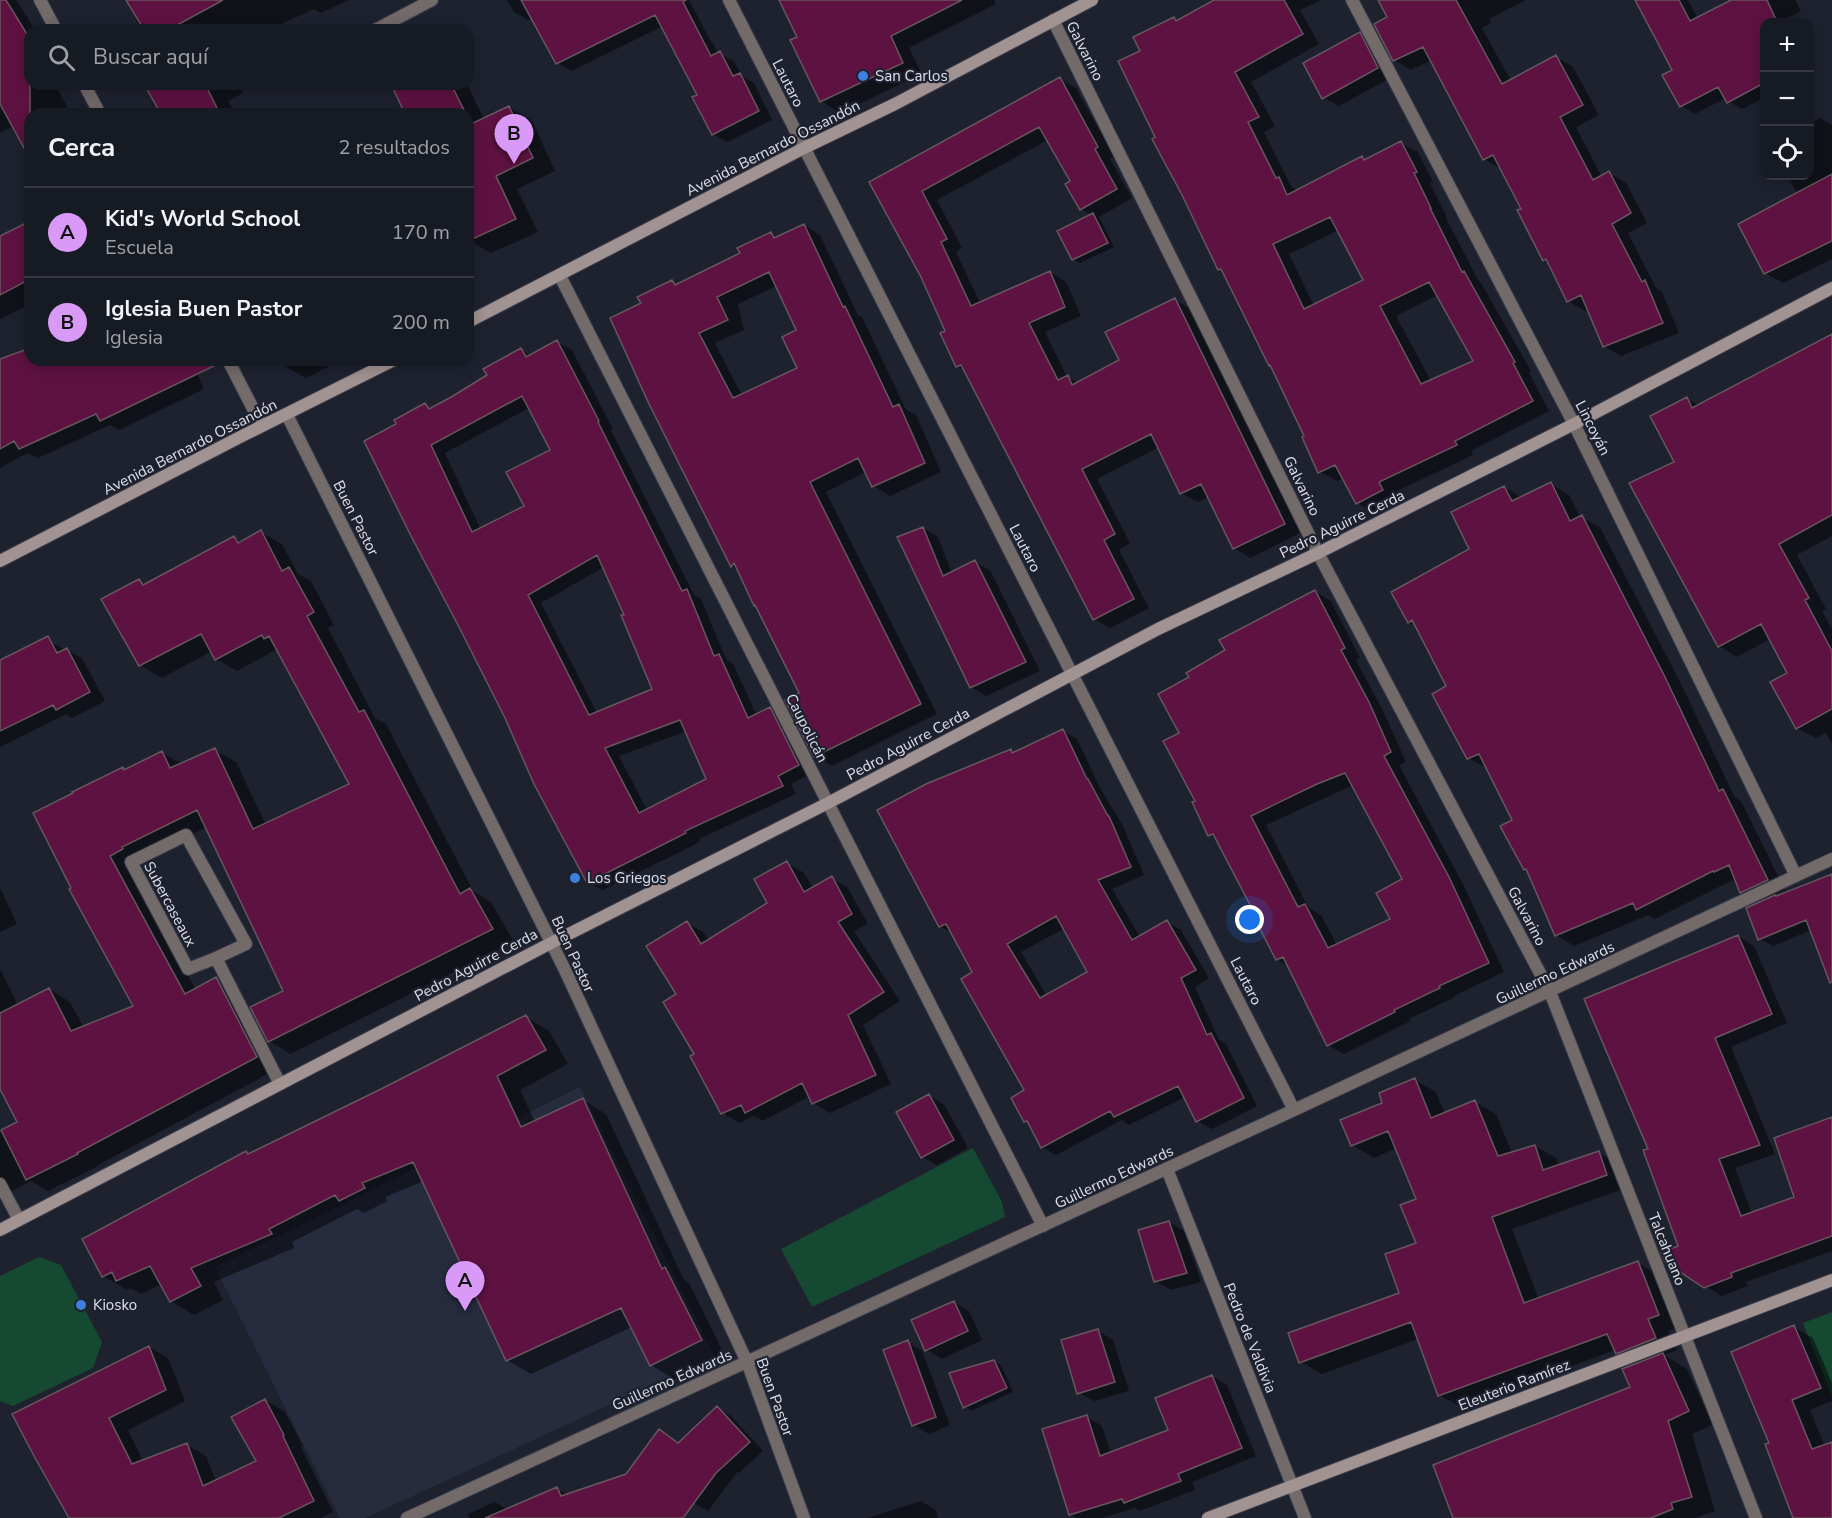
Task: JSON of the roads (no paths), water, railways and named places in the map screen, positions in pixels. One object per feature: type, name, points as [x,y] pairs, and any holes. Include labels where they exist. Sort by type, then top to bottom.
[{"type":"street","points":[[40,0],[53,24]]},
{"type":"street","points":[[386,24],[432,0]]},
{"type":"street","name":"Lautaro","points":[[729,0],[1294,1110]]},
{"type":"street","name":"Avenida Bernardo Ossandón","points":[[474,319],[804,148],[895,104],[1092,0]]},
{"type":"street","name":"Lincoyán","points":[[1352,0],[1574,424],[1796,876]]},
{"type":"street","name":"Galvarino","points":[[1053,20],[1318,553],[1550,992]]},
{"type":"street","points":[[87,90],[97,108]]},
{"type":"street","name":"Caupolicán","points":[[560,276],[1043,1226]]},
{"type":"street","name":"Pedro Aguirre Cerda","points":[[0,1230],[551,943],[828,803],[1158,629],[1318,553],[1574,424],[1832,288]]},
{"type":"street","points":[[231,366],[262,426]]},
{"type":"street","name":"Avenida Bernardo Ossandón","points":[[0,561],[382,366]]},
{"type":"street","name":"Buen Pastor","points":[[287,415],[551,943],[747,1362],[804,1518]]},
{"type":"street","name":"Subercaseaux","points":[[186,835],[246,944],[216,958],[188,969],[130,862],[186,835]]},
{"type":"street","name":"Guillermo Edwards","points":[[406,1518],[1167,1169],[1832,859]]},
{"type":"street","points":[[216,958],[280,1084]]},
{"type":"street","name":"Talcahuano","points":[[1550,992],[1756,1518]]},
{"type":"street","name":"Pedro de Valdivia","points":[[1167,1169],[1305,1518]]},
{"type":"street","points":[[0,1184],[18,1220]]},
{"type":"street","name":"Eleuterio Ramírez","points":[[1208,1518],[1832,1280]]},
{"type":"place","name":"San Carlos","points":[[863,76]]},
{"type":"place","name":"Iglesia Buen Pastor","points":[[514,164]]},
{"type":"place","name":"Los Griegos","points":[[575,878]]},
{"type":"place","name":"Kiosko","points":[[81,1305]]},
{"type":"place","name":"Kid's World School","points":[[465,1311]]}]
